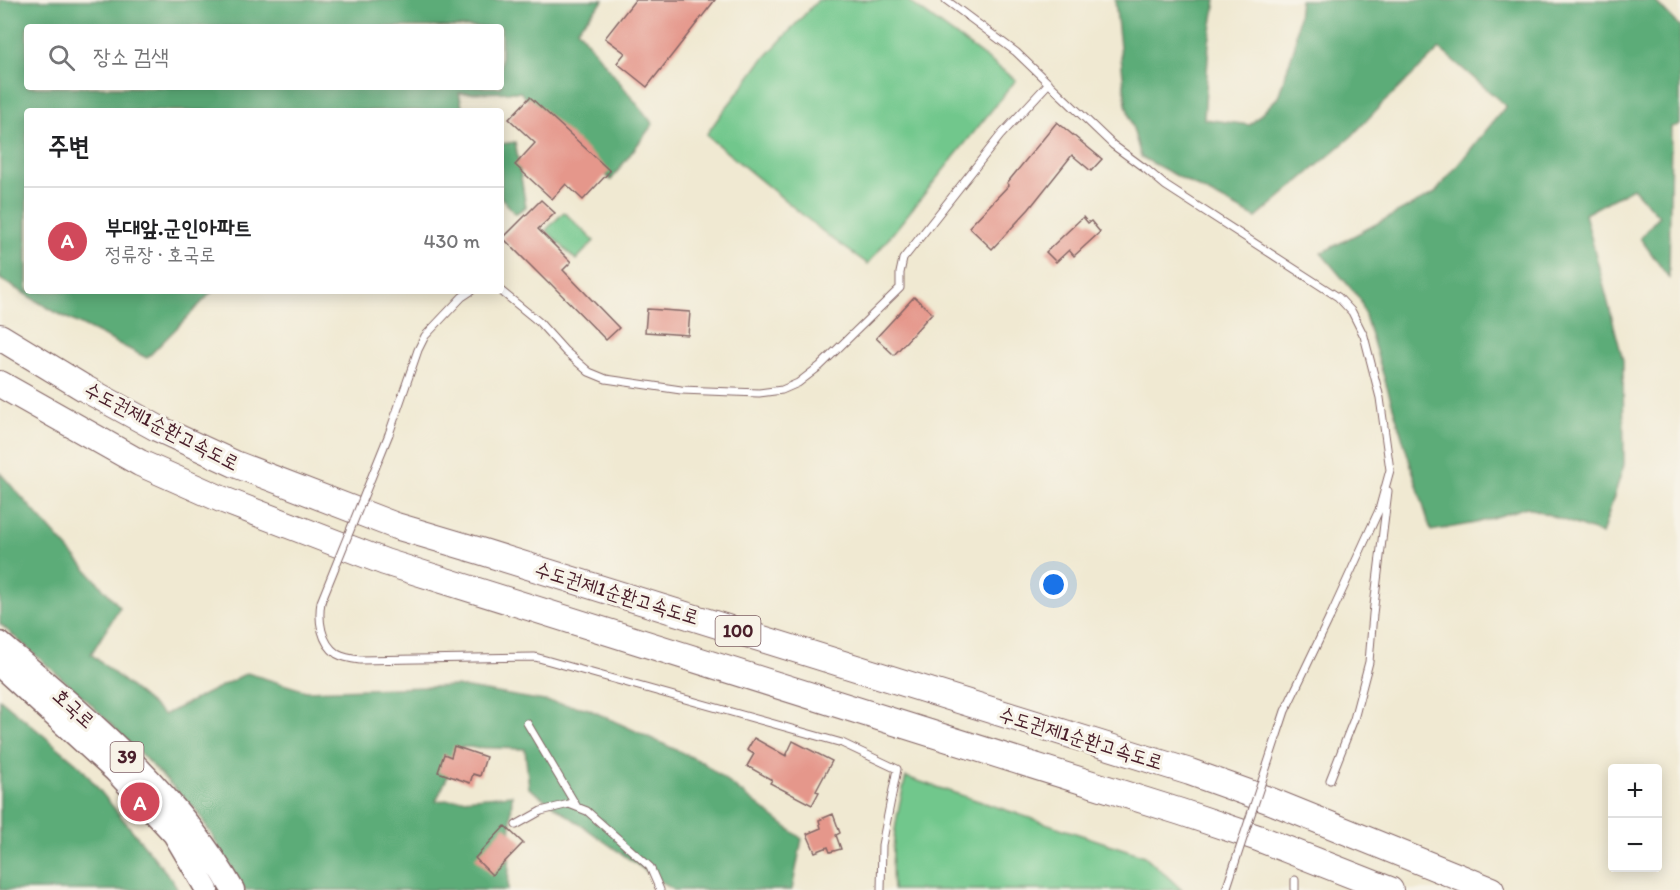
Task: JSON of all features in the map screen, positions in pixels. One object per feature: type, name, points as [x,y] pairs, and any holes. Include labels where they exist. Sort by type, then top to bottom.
[{"type":"highway","name":"수도권제1순환고속도로","points":[[0,337],[84,388],[157,428],[235,464],[396,526],[1190,772],[1271,801],[1491,890]]},
{"type":"highway","name":"수도권제1순환고속도로","points":[[0,384],[140,463],[221,499],[385,562],[1181,812],[1258,838],[1390,890]]},
{"type":"main road","name":"호국로","points":[[0,643],[128,757],[187,822],[233,890]]},
{"type":"main road","name":"호국로","points":[[0,666],[115,771],[174,834],[207,890]]},
{"type":"lane","points":[[946,0],[1016,52],[1113,145],[1166,186],[1338,297],[1352,312],[1364,336],[1380,399],[1390,470],[1369,662],[1354,719],[1330,780]]},
{"type":"lane","points":[[504,293],[539,322],[565,351],[589,372],[606,379],[681,390],[759,393],[782,390],[798,384],[820,366],[900,288],[903,259],[1000,136],[1049,83]]},
{"type":"lane","points":[[466,294],[425,336],[418,350],[390,434],[321,602],[319,615],[327,643],[336,653],[346,658],[360,660],[535,657],[842,743],[897,769],[882,845],[880,890]]},
{"type":"lane","points":[[1226,890],[1285,711],[1379,510],[1390,470]]},
{"type":"lane","points":[[527,723],[577,807]]},
{"type":"lane","points":[[516,825],[541,811],[569,804],[587,811],[650,867],[660,890]]},
{"type":"lane","points":[[1295,880],[1295,890]]},
{"type":"green space","points":[[0,0],[604,0],[577,29],[653,124],[611,180],[520,92],[459,93],[462,108],[24,108],[24,293],[0,279]]},
{"type":"green space","points":[[818,0],[907,0],[1016,80],[868,264],[827,235],[706,135],[760,63]]},
{"type":"green space","points":[[1115,0],[1216,0],[1209,43],[1204,119],[1250,125],[1278,97],[1295,45],[1300,0],[1654,0],[1680,27],[1680,125],[1671,127],[1669,278],[1640,238],[1659,216],[1633,188],[1585,214],[1623,360],[1624,465],[1602,534],[1527,507],[1476,523],[1431,531],[1360,299],[1321,253],[1435,193],[1506,106],[1440,49],[1352,136],[1256,218],[1141,157],[1126,104]]},
{"type":"green space","points":[[515,142],[526,207],[515,214],[504,201],[504,144]]},
{"type":"green space","points":[[564,212],[594,241],[576,260],[546,230]]},
{"type":"green space","points":[[25,294],[210,294],[147,358],[55,312]]},
{"type":"green space","points":[[0,473],[120,607],[91,654],[164,715],[247,673],[306,691],[456,686],[586,708],[702,762],[802,839],[792,890],[673,890],[529,788],[525,749],[462,747],[436,801],[512,795],[508,890],[245,890],[197,811],[89,702],[0,624]]},
{"type":"green space","points":[[0,699],[80,766],[178,890],[0,890]]},
{"type":"green space","points":[[906,777],[1145,856],[1182,890],[893,890],[892,862],[895,833]]},
{"type":"building","points":[[635,0],[715,0],[647,87],[617,63],[625,53],[605,38]]},
{"type":"building","points":[[530,97],[610,171],[583,200],[566,184],[552,199],[515,165],[535,143],[509,119]]},
{"type":"building","points":[[1057,122],[1102,159],[1091,171],[1072,155],[1029,209],[992,249],[969,227],[1009,185],[1007,183]]},
{"type":"building","points":[[541,200],[555,213],[538,229],[571,262],[563,270],[619,328],[606,340],[504,237]]},
{"type":"building","points":[[1083,217],[1088,223],[1091,221],[1100,232],[1074,256],[1069,250],[1056,262],[1046,252]]},
{"type":"building","points":[[914,297],[932,313],[894,355],[876,338]]},
{"type":"building","points":[[647,309],[690,312],[688,335],[645,332]]},
{"type":"building","points":[[754,738],[786,756],[793,741],[832,761],[816,791],[819,792],[812,805],[770,783],[772,780],[747,766],[754,754],[747,750]]},
{"type":"building","points":[[454,746],[486,757],[480,776],[473,774],[470,783],[438,772],[444,754],[451,757]]},
{"type":"building","points":[[833,814],[840,833],[836,835],[841,849],[830,852],[828,847],[815,852],[807,834],[821,828],[819,820]]},
{"type":"building","points":[[505,826],[523,843],[492,875],[475,858]]},
{"type":"place","name":"부대앞.군인아파트","points":[[140,802]]}]
